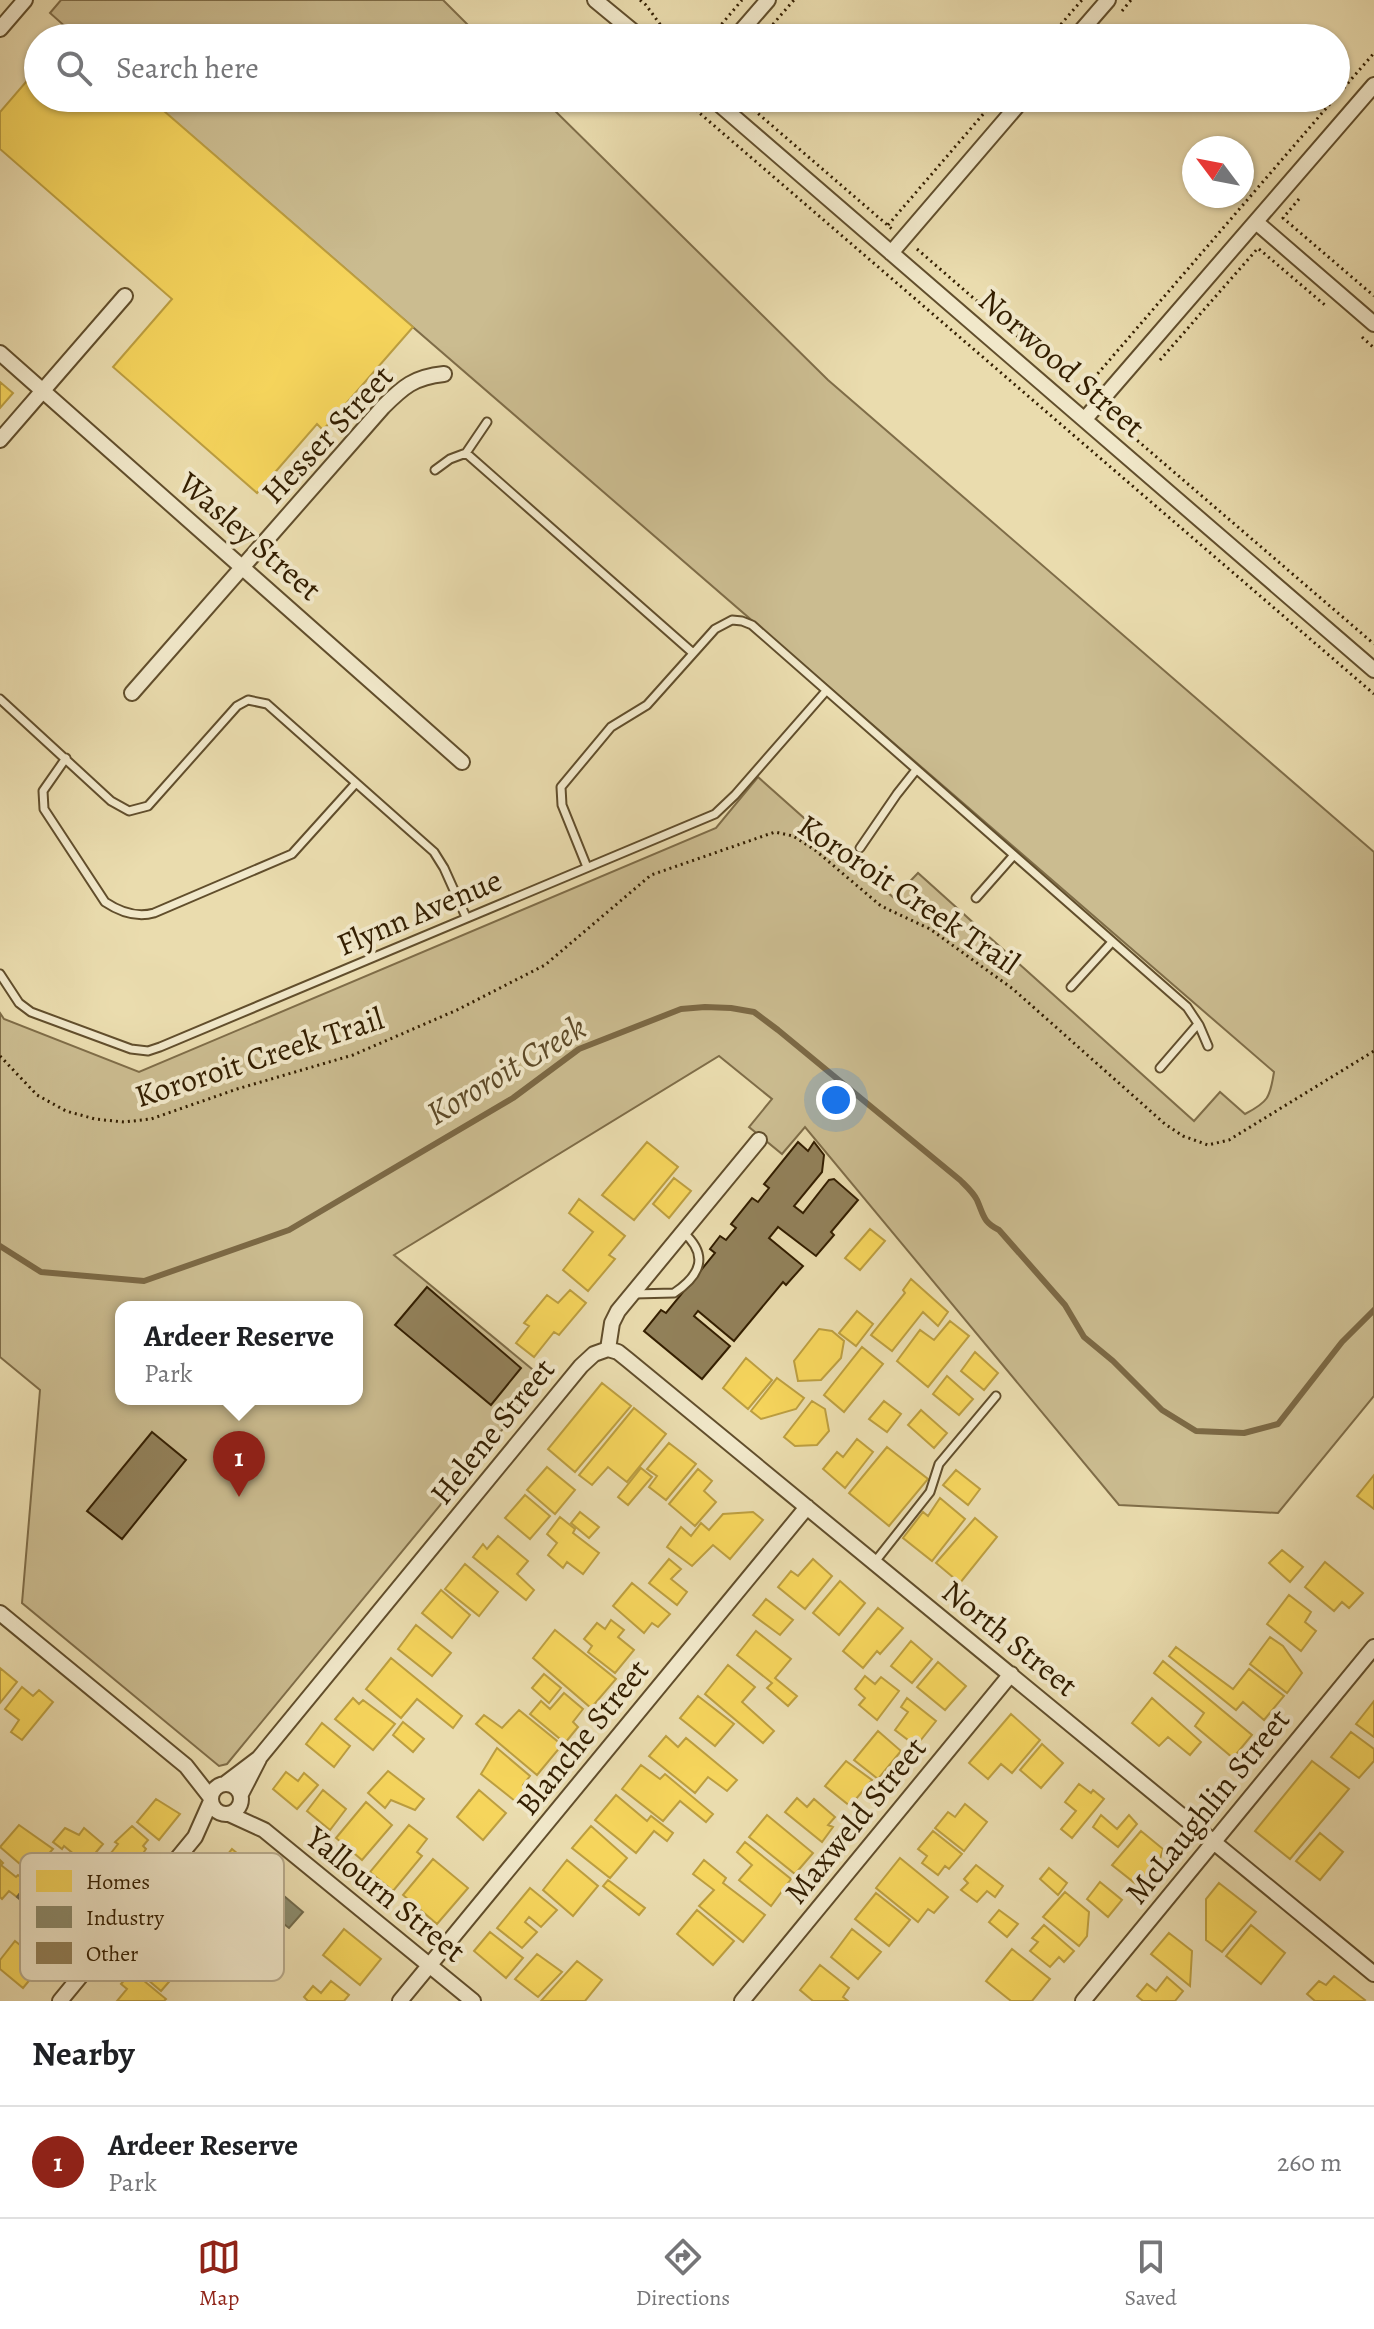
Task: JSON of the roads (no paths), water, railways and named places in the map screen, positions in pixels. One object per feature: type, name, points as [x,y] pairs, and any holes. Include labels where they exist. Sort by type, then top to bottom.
[{"type":"street","points":[[0,29],[25,0]]},
{"type":"street","points":[[595,0],[624,24]]},
{"type":"street","points":[[747,24],[768,0]]},
{"type":"street","points":[[1087,24],[1108,0]]},
{"type":"street","points":[[1085,419],[1374,85]]},
{"type":"street","name":"Norwood Street","points":[[728,112],[1374,670]]},
{"type":"street","points":[[891,253],[1012,112]]},
{"type":"street","points":[[1256,222],[1374,324]]},
{"type":"street","points":[[0,440],[125,296]]},
{"type":"street","name":"Wasley Street","points":[[0,353],[462,762]]},
{"type":"street","name":"Hesser Street","points":[[132,693],[403,388],[425,376],[444,374]]},
{"type":"street","points":[[608,1349],[612,1323],[632,1294],[759,1140]]},
{"type":"street","name":"North Street","points":[[608,1349],[618,1352],[1374,1974]]},
{"type":"street","name":"Helene Street","points":[[241,1796],[259,1758],[581,1366],[594,1354],[608,1349]]},
{"type":"street","name":"Blanche Street","points":[[400,2001],[807,1507]]},
{"type":"street","name":"Yallourn Street","points":[[0,1613],[186,1766],[216,1810],[264,1830],[473,2001]]},
{"type":"street","name":"McLaughlin Street","points":[[1083,2001],[1374,1647]]},
{"type":"street","name":"Maxweld Street","points":[[742,2001],[1011,1674]]},
{"type":"street","name":"Helene Street","points":[[224,1783],[259,1758]]},
{"type":"street","name":"Yallourn Street","points":[[186,1766],[235,1786],[264,1830]]},
{"type":"street","points":[[195,1837],[214,1789],[224,1783]]},
{"type":"street","points":[[182,1853],[195,1837],[238,1808],[241,1796]]},
{"type":"street","points":[[60,2001],[76,1981]]},
{"type":"lane","points":[[435,470],[450,459],[466,453],[487,422]]},
{"type":"lane","points":[[466,453],[693,653]]},
{"type":"lane","points":[[587,867],[562,805],[561,787],[611,727],[647,705],[723,624],[742,621],[752,625],[1187,1007],[1208,1046]]},
{"type":"lane","name":"Flynn Avenue","points":[[0,974],[19,1003],[31,1012],[131,1049],[148,1051],[715,814],[826,691]]},
{"type":"lane","points":[[0,699],[111,801],[129,811],[148,806],[237,706],[248,700],[267,704],[440,859],[466,917]]},
{"type":"lane","points":[[66,758],[43,791],[44,809],[105,902],[138,916],[154,913],[292,854],[356,783]]},
{"type":"lane","points":[[860,848],[916,770]]},
{"type":"lane","points":[[976,898],[1014,855]]},
{"type":"lane","points":[[1071,987],[1112,942]]},
{"type":"lane","points":[[1160,1068],[1198,1024]]},
{"type":"lane","points":[[632,1294],[674,1293],[687,1281],[700,1263],[700,1255],[693,1240],[683,1232]]},
{"type":"lane","points":[[874,1563],[930,1492],[939,1464],[996,1396]]},
{"type":"waterway","name":"Kororoit Creek","points":[[0,1246],[41,1272],[144,1281],[289,1230],[513,1098],[579,1049],[681,1009],[731,1008],[754,1012],[778,1030],[960,1180],[975,1197],[987,1221],[999,1230],[1065,1305],[1084,1337],[1162,1410],[1196,1431],[1244,1433],[1278,1424],[1342,1342],[1374,1310]]},
{"type":"place","name":"Ardeer Reserve","points":[[239,1497]]}]
